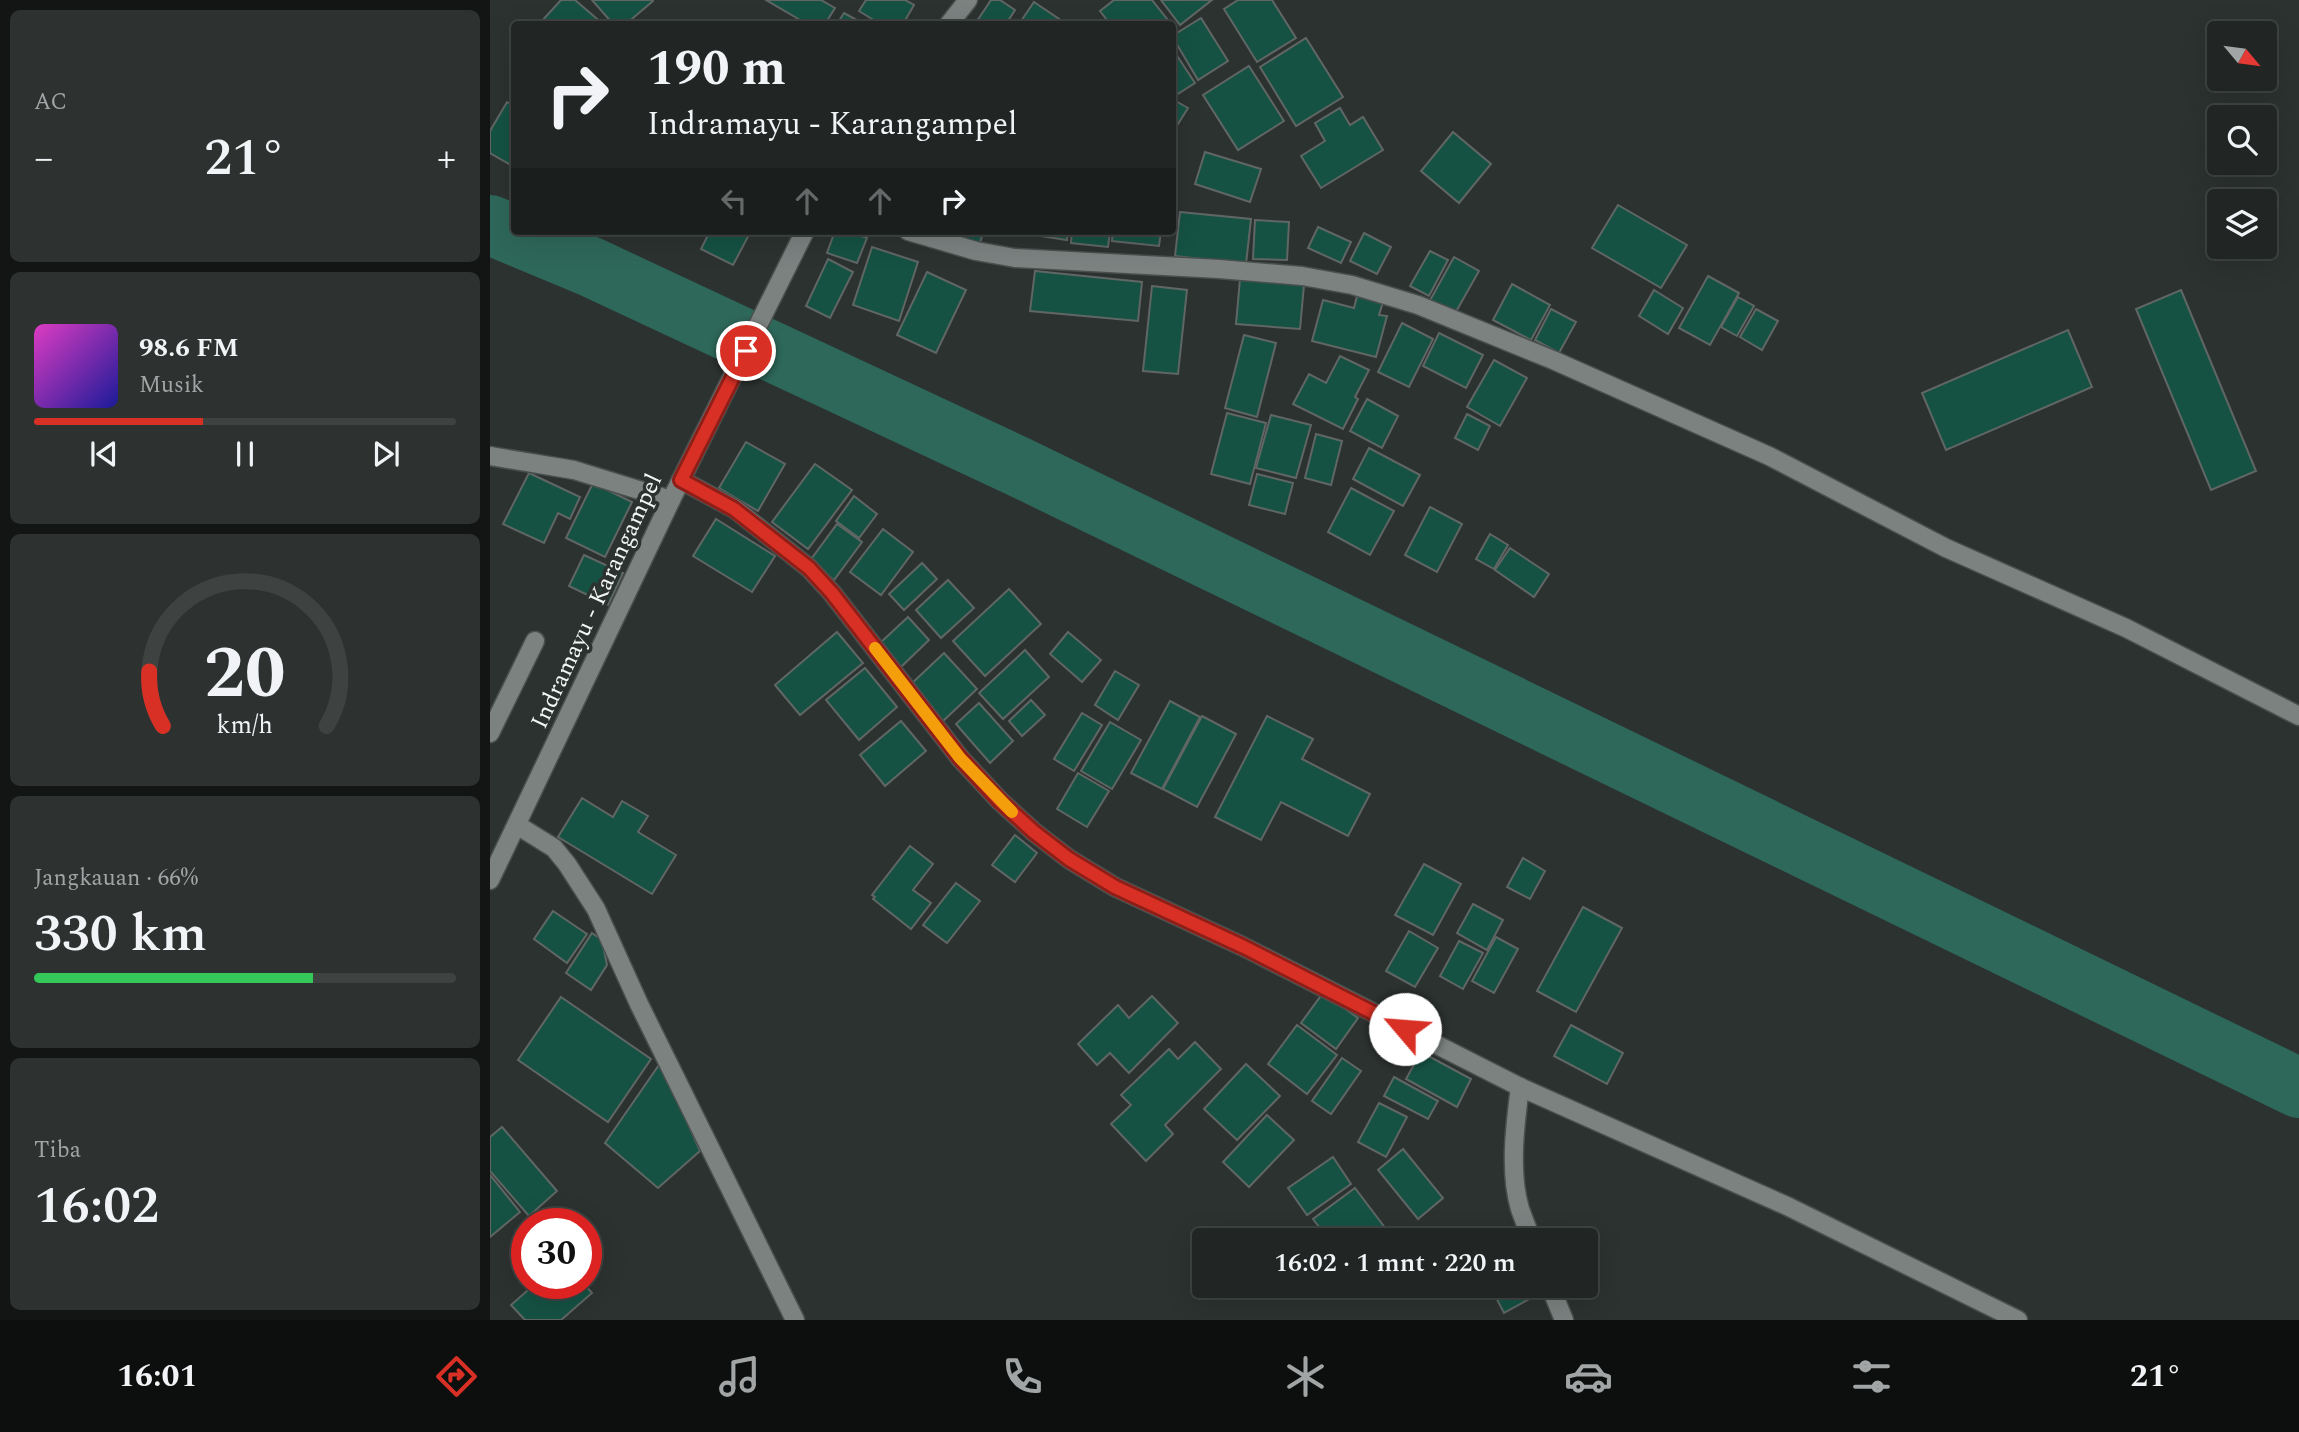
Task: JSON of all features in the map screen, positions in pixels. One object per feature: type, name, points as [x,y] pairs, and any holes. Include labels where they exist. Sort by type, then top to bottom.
[{"type":"street","points":[[951,21],[968,0]]},
{"type":"street","name":"Indramayu - Karangampel","points":[[490,880],[671,500],[804,235]]},
{"type":"street","points":[[922,235],[976,251],[1015,258],[1302,276],[1352,285],[1418,305],[1542,355],[1769,456],[1946,548],[2126,628],[2299,716]]},
{"type":"street","points":[[490,456],[574,470],[671,500]]},
{"type":"street","points":[[681,480],[734,509],[809,568],[832,593],[960,758],[1026,824],[1069,859],[1115,887],[1244,947],[1520,1087],[1622,1135],[1787,1206],[2018,1320]]},
{"type":"street","points":[[490,733],[535,641]]},
{"type":"street","points":[[517,825],[554,848],[596,909],[639,1004],[795,1320]]},
{"type":"street","points":[[1520,1087],[1514,1161],[1519,1207],[1527,1228]]},
{"type":"street","points":[[1555,1298],[1564,1320]]},
{"type":"building","points":[[561,0],[575,0],[600,21],[542,21]]},
{"type":"building","points":[[592,0],[653,1],[630,21],[610,21]]},
{"type":"building","points":[[766,0],[821,0],[835,8],[827,21],[802,21]]},
{"type":"building","points":[[866,0],[905,0],[914,5],[905,21],[875,21],[859,11]]},
{"type":"building","points":[[991,0],[1000,0],[1015,10],[1008,21],[977,21]]},
{"type":"building","points":[[1114,0],[1152,0],[1169,21],[1108,21],[1100,11]]},
{"type":"building","points":[[1161,0],[1212,0],[1180,25]]},
{"type":"building","points":[[1238,0],[1272,0],[1296,38],[1257,62],[1224,9]]},
{"type":"building","points":[[1034,2],[1062,21],[1021,21]]},
{"type":"building","points":[[844,13],[859,21],[839,21]]},
{"type":"building","points":[[1201,18],[1228,61],[1198,80],[1176,43],[1176,34]]},
{"type":"building","points":[[1306,38],[1343,97],[1296,126],[1260,67]]},
{"type":"building","points":[[1176,54],[1195,83],[1176,95]]},
{"type":"building","points":[[1249,66],[1284,121],[1238,150],[1203,95]]},
{"type":"building","points":[[1176,101],[1188,108],[1176,127]]},
{"type":"building","points":[[507,102],[511,104],[511,165],[490,153],[490,131]]},
{"type":"building","points":[[1340,108],[1350,125],[1363,117],[1383,150],[1321,188],[1301,156],[1325,141],[1315,123]]},
{"type":"building","points":[[1453,132],[1491,164],[1459,203],[1421,171]]},
{"type":"building","points":[[1205,152],[1261,169],[1250,202],[1195,184]]},
{"type":"building","points":[[1618,205],[1687,245],[1661,288],[1592,248]]},
{"type":"building","points":[[1180,212],[1251,219],[1246,264],[1175,256]]},
{"type":"building","points":[[1255,220],[1289,222],[1287,260],[1253,259]]},
{"type":"building","points":[[1318,227],[1351,242],[1341,263],[1308,248]]},
{"type":"building","points":[[1364,233],[1391,247],[1377,274],[1350,261]]},
{"type":"building","points":[[708,235],[749,235],[733,265],[701,249]]},
{"type":"building","points":[[834,235],[858,235],[867,238],[857,263],[827,253]]},
{"type":"building","points":[[954,235],[983,235],[979,245],[953,237]]},
{"type":"building","points":[[1040,235],[1068,235],[1067,240]]},
{"type":"building","points":[[1072,235],[1110,235],[1108,247],[1071,243]]},
{"type":"building","points":[[1113,235],[1160,235],[1159,246],[1112,241]]},
{"type":"building","points":[[872,247],[918,262],[899,321],[853,305]]},
{"type":"building","points":[[1430,251],[1448,260],[1429,296],[1410,286]]},
{"type":"building","points":[[1454,257],[1479,271],[1453,317],[1428,304]]},
{"type":"building","points":[[828,259],[853,272],[830,318],[806,306]]},
{"type":"building","points":[[1035,271],[1142,282],[1138,321],[1030,311]]},
{"type":"building","points":[[927,272],[966,290],[936,353],[897,335]]},
{"type":"building","points":[[1708,276],[1739,293],[1710,345],[1679,328]]},
{"type":"building","points":[[1240,279],[1304,285],[1300,329],[1236,324]]},
{"type":"building","points":[[1512,284],[1550,305],[1531,340],[1493,320]]},
{"type":"building","points":[[1152,286],[1187,290],[1178,374],[1143,371]]},
{"type":"building","points":[[1654,290],[1683,308],[1668,334],[1639,316]]},
{"type":"building","points":[[2181,290],[2256,471],[2211,490],[2136,309]]},
{"type":"building","points":[[1357,296],[1383,302],[1379,315],[1387,316],[1376,357],[1312,341],[1323,300],[1354,308]]},
{"type":"building","points":[[1738,297],[1754,306],[1737,336],[1721,327]]},
{"type":"building","points":[[1551,309],[1576,322],[1559,353],[1535,340]]},
{"type":"building","points":[[1756,309],[1778,321],[1762,350],[1740,337]]},
{"type":"building","points":[[1402,323],[1433,339],[1409,387],[1378,372]]},
{"type":"building","points":[[2068,330],[2092,387],[1946,450],[1922,393]]},
{"type":"building","points":[[1439,333],[1483,355],[1466,388],[1423,366]]},
{"type":"building","points":[[1244,335],[1276,343],[1257,417],[1225,408]]},
{"type":"building","points":[[1340,356],[1369,370],[1343,429],[1293,404],[1309,374],[1326,383]]},
{"type":"building","points":[[1494,360],[1527,378],[1500,426],[1467,407]]},
{"type":"building","points":[[1367,399],[1398,416],[1382,448],[1350,431]]},
{"type":"building","points":[[1227,413],[1266,423],[1250,484],[1211,474]]},
{"type":"building","points":[[1467,414],[1490,426],[1478,450],[1455,438]]},
{"type":"building","points":[[1271,415],[1311,425],[1296,478],[1256,468]]},
{"type":"building","points":[[1316,434],[1342,441],[1331,485],[1305,478]]},
{"type":"building","points":[[746,442],[785,464],[758,511],[719,488]]},
{"type":"building","points":[[1369,448],[1420,475],[1403,506],[1353,479]]},
{"type":"building","points":[[815,464],[852,490],[808,549],[772,522]]},
{"type":"building","points":[[529,473],[580,497],[570,519],[558,513],[544,543],[503,524]]},
{"type":"building","points":[[1257,474],[1293,483],[1285,514],[1249,505]]},
{"type":"building","points":[[593,483],[632,502],[605,557],[566,538]]},
{"type":"building","points":[[1351,488],[1394,511],[1370,555],[1328,532]]},
{"type":"building","points":[[854,496],[877,514],[859,538],[836,521]]},
{"type":"building","points":[[1430,507],[1462,524],[1437,572],[1405,555]]},
{"type":"building","points":[[716,519],[775,556],[752,592],[693,556]]},
{"type":"building","points":[[837,524],[862,542],[834,580],[809,562]]},
{"type":"building","points":[[883,529],[913,552],[881,595],[850,572]]},
{"type":"building","points":[[1490,534],[1508,545],[1494,569],[1476,559]]},
{"type":"building","points":[[1510,548],[1549,574],[1534,597],[1495,570]]},
{"type":"building","points":[[584,555],[623,573],[608,605],[569,586]]},
{"type":"building","points":[[922,563],[937,579],[904,610],[889,594]]},
{"type":"building","points":[[948,580],[974,608],[941,638],[916,610]]},
{"type":"building","points":[[1009,589],[1041,624],[985,676],[953,641]]},
{"type":"building","points":[[908,617],[929,640],[901,667],[879,644]]},
{"type":"building","points":[[837,632],[863,663],[800,715],[775,685]]},
{"type":"building","points":[[1068,632],[1101,660],[1082,682],[1050,654]]},
{"type":"building","points":[[1025,650],[1049,677],[1003,719],[979,693]]},
{"type":"building","points":[[944,653],[977,689],[942,722],[909,686]]},
{"type":"building","points":[[865,668],[897,707],[859,740],[826,700]]},
{"type":"building","points":[[1115,671],[1139,685],[1118,720],[1095,705]]},
{"type":"building","points":[[1031,700],[1045,715],[1022,736],[1009,721]]},
{"type":"building","points":[[1170,701],[1200,717],[1162,789],[1131,773]]},
{"type":"building","points":[[979,703],[1013,741],[990,763],[956,724]]},
{"type":"building","points":[[1082,713],[1102,725],[1074,771],[1054,759]]},
{"type":"building","points":[[1202,716],[1236,734],[1197,807],[1163,789]]},
{"type":"building","points":[[1267,716],[1313,739],[1302,759],[1370,794],[1348,836],[1281,802],[1261,840],[1215,817]]},
{"type":"building","points":[[901,721],[926,751],[885,786],[860,755]]},
{"type":"building","points":[[1110,722],[1141,740],[1112,789],[1081,771]]},
{"type":"building","points":[[1078,773],[1109,791],[1087,827],[1057,809]]},
{"type":"building","points":[[582,798],[613,817],[622,801],[648,816],[638,832],[676,855],[652,894],[558,837]]},
{"type":"building","points":[[1015,835],[1037,853],[1015,882],[992,865]]},
{"type":"building","points":[[910,846],[933,864],[913,890],[931,903],[911,929],[873,899],[875,897],[872,895]]},
{"type":"building","points":[[1523,858],[1545,871],[1530,899],[1507,887]]},
{"type":"building","points":[[1424,864],[1461,884],[1433,935],[1395,915]]},
{"type":"building","points":[[956,883],[980,901],[947,943],[923,925]]},
{"type":"building","points":[[1473,904],[1503,920],[1487,950],[1457,933]]},
{"type":"building","points":[[1583,907],[1622,928],[1576,1012],[1537,991]]},
{"type":"building","points":[[553,911],[587,934],[567,963],[534,939]]},
{"type":"building","points":[[1409,931],[1438,948],[1415,987],[1386,971]]},
{"type":"building","points":[[592,933],[602,940],[607,965],[591,990],[566,973]]},
{"type":"building","points":[[1496,937],[1518,949],[1494,993],[1472,981]]},
{"type":"building","points":[[1459,941],[1483,953],[1463,989],[1440,976]]},
{"type":"building","points":[[1323,993],[1358,1018],[1336,1049],[1301,1023]]},
{"type":"building","points":[[1152,996],[1178,1023],[1129,1073],[1110,1053],[1097,1065],[1078,1044],[1118,1005],[1129,1018]]},
{"type":"building","points":[[561,997],[651,1059],[608,1122],[518,1060]]},
{"type":"building","points":[[1297,1025],[1337,1055],[1307,1094],[1268,1064]]},
{"type":"building","points":[[1571,1025],[1623,1053],[1607,1084],[1554,1056]]},
{"type":"building","points":[[1195,1042],[1221,1069],[1165,1125],[1173,1134],[1146,1161],[1111,1124],[1131,1105],[1121,1095],[1169,1049],[1178,1059]]},
{"type":"building","points":[[1421,1052],[1471,1079],[1457,1107],[1406,1079]]},
{"type":"building","points":[[1342,1058],[1361,1071],[1331,1114],[1312,1101]]},
{"type":"building","points":[[661,1062],[700,1151],[658,1188],[605,1143]]},
{"type":"building","points":[[1246,1064],[1280,1096],[1237,1140],[1204,1109]]},
{"type":"building","points":[[1394,1077],[1438,1101],[1428,1119],[1384,1096]]},
{"type":"building","points":[[1379,1103],[1407,1117],[1386,1157],[1358,1142]]},
{"type":"building","points":[[1267,1115],[1294,1140],[1249,1187],[1223,1162]]},
{"type":"building","points":[[502,1127],[557,1191],[538,1208],[522,1208],[490,1171],[490,1137]]},
{"type":"building","points":[[1403,1149],[1443,1198],[1418,1219],[1378,1170]]},
{"type":"building","points":[[1333,1157],[1351,1184],[1307,1215],[1288,1188]]},
{"type":"building","points":[[490,1175],[517,1208],[511,1208],[511,1220],[490,1237]]},
{"type":"building","points":[[1355,1188],[1385,1228],[1320,1228],[1313,1219]]},
{"type":"building","points":[[1496,1298],[1531,1298],[1504,1313]]},
{"type":"building","points":[[518,1299],[585,1299],[561,1320],[525,1320],[511,1305]]},
{"type":"waterway","points":[[490,225],[511,234]]},
{"type":"waterway","points":[[514,235],[591,267],[1017,466],[2299,1088]]},
{"type":"slow traffic","points":[[875,648],[960,758],[1012,812]]},
{"type":"route","points":[[746,351],[681,480],[734,509],[809,568],[832,593],[960,758],[1000,801],[1069,859],[1115,887],[1244,947],[1405,1029]]}]
